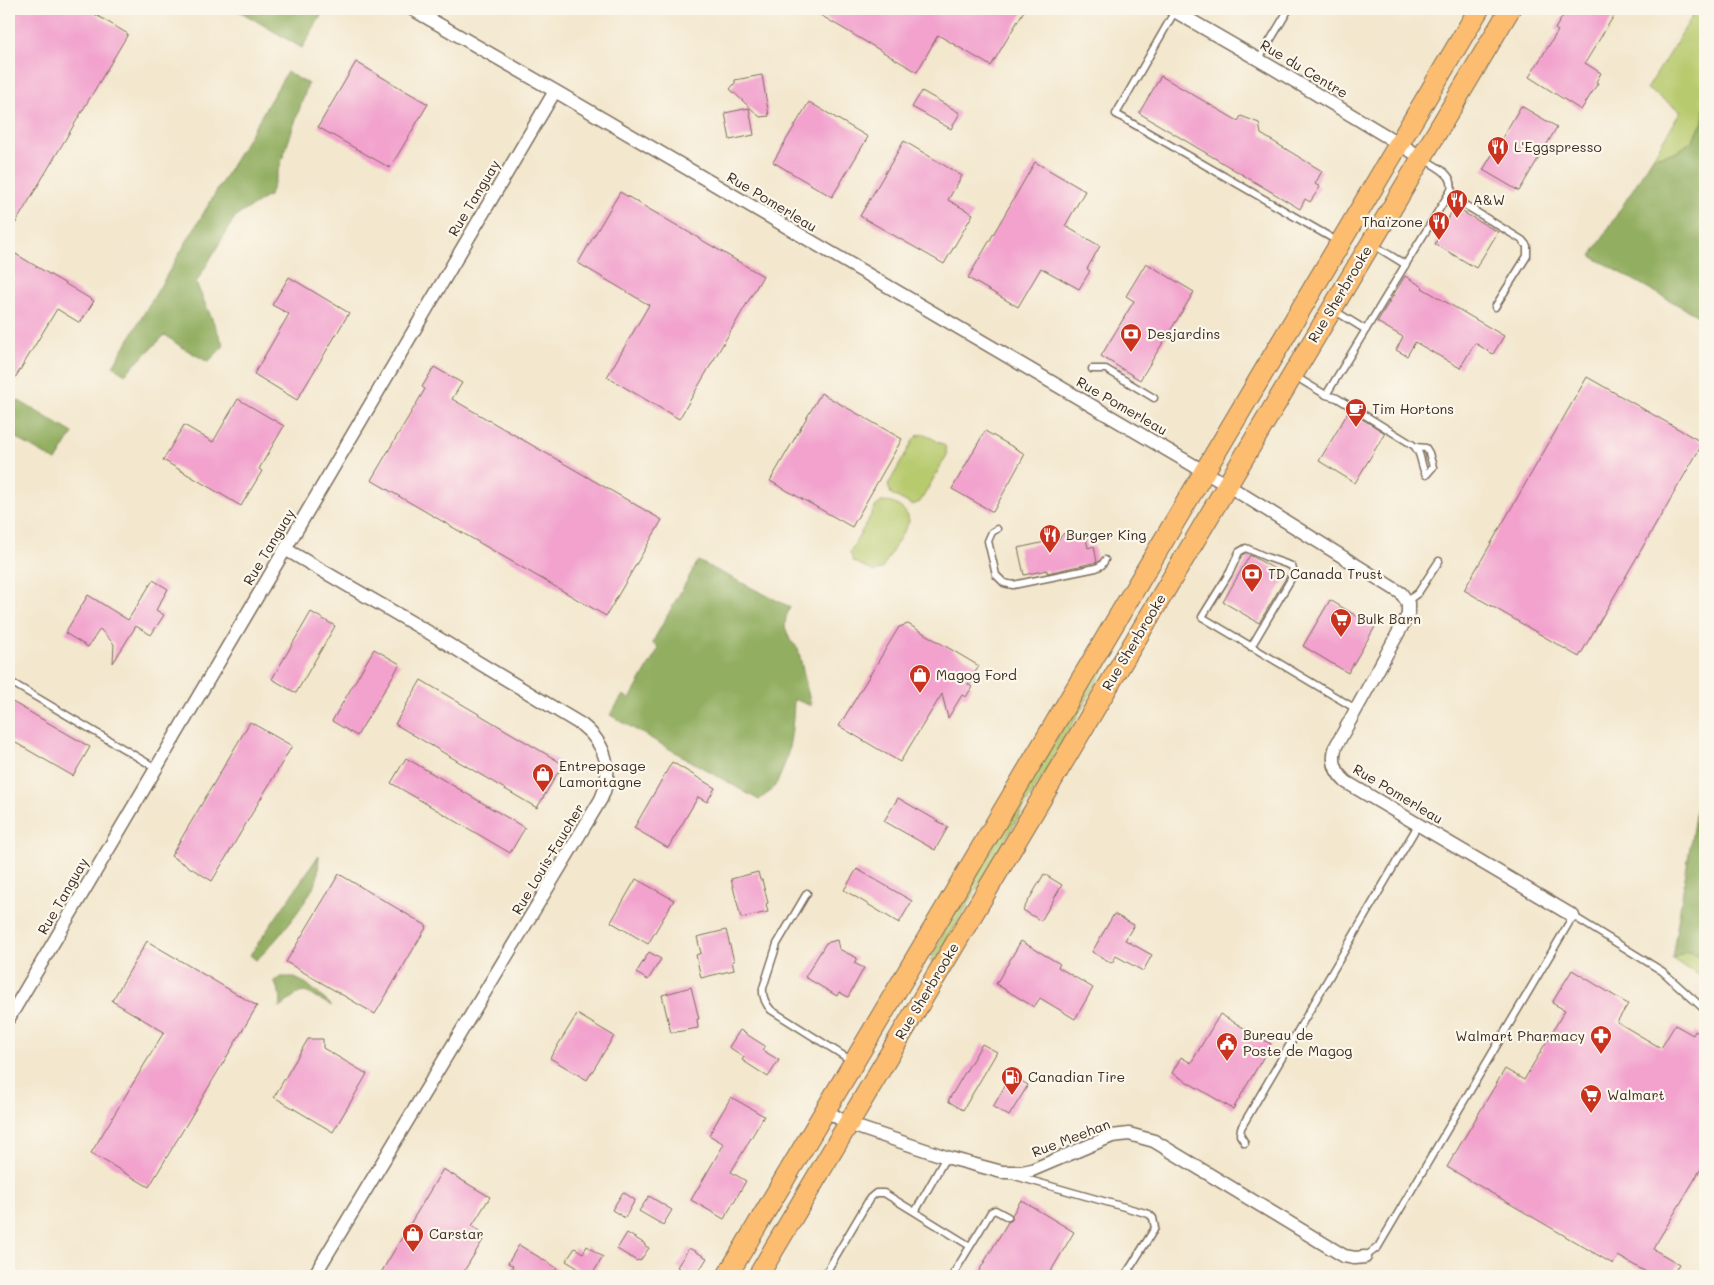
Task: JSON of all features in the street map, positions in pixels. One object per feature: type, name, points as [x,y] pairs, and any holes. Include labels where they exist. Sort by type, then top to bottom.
[{"type":"main road","name":"Rue Sherbrooke","points":[[727,1276],[827,1112],[1398,143],[1479,9]]},
{"type":"main road","name":"Rue Sherbrooke","points":[[758,1276],[1510,9]]},
{"type":"street","name":"Rue Pomerleau","points":[[412,9],[1227,485],[1401,593],[1409,607],[1408,615],[1335,749],[1334,760],[1337,771],[1346,782],[1573,916]]},
{"type":"street","name":"Rue du Centre","points":[[1173,10],[1259,59],[1422,157]]},
{"type":"street","name":"Rue Tanguay","points":[[9,1018],[555,91]]},
{"type":"street","name":"Rue Louis-Faucher","points":[[285,549],[582,725],[594,736],[603,749],[608,770],[606,785],[601,799],[314,1276]]},
{"type":"street","name":"Rue Meehan","points":[[827,1112],[848,1124],[1002,1172],[1032,1170],[1112,1136],[1129,1134],[1138,1136],[1154,1141],[1344,1256],[1365,1257]]},
{"type":"lane","points":[[1259,59],[1289,9]]},
{"type":"lane","points":[[1173,10],[1116,114],[1339,243]]},
{"type":"lane","points":[[1326,395],[1451,190],[1452,183],[1449,176],[1422,157]]},
{"type":"lane","points":[[1451,190],[1460,202],[1522,240],[1527,246],[1526,256],[1495,307]]},
{"type":"lane","points":[[1370,243],[1406,265]]},
{"type":"lane","points":[[1332,309],[1366,330]]},
{"type":"lane","points":[[1092,369],[1106,369],[1154,398]]},
{"type":"lane","points":[[1292,374],[1326,395],[1337,398],[1416,447],[1426,448],[1433,467],[1426,475],[1416,447]]},
{"type":"lane","points":[[998,529],[992,532],[988,541],[996,575],[1004,584],[1013,585],[1096,568],[1102,565],[1105,560]]},
{"type":"lane","points":[[1251,647],[1294,574],[1292,566],[1246,548],[1241,549],[1230,572],[1202,617],[1251,647],[1356,709]]},
{"type":"lane","points":[[1407,601],[1418,593],[1439,561]]},
{"type":"lane","points":[[9,681],[156,768]]},
{"type":"lane","points":[[1245,1143],[1240,1135],[1241,1128],[1418,825]]},
{"type":"lane","points":[[807,893],[775,948],[763,988],[764,1000],[771,1010],[855,1063]]},
{"type":"lane","points":[[1365,1257],[1378,1247],[1573,916],[1662,971],[1705,1010]]},
{"type":"lane","points":[[915,1212],[946,1156]]},
{"type":"lane","points":[[1002,1172],[1149,1214],[1156,1223],[1155,1228],[1125,1276]]},
{"type":"lane","points":[[824,1276],[872,1195],[880,1192],[970,1246]]},
{"type":"lane","points":[[952,1276],[992,1211],[997,1211],[1008,1217]]},
{"type":"green space","points":[[236,9],[325,9],[302,48]]},
{"type":"green space","points":[[1697,9],[1705,9],[1705,101],[1703,122],[1692,141],[1677,152],[1653,157],[1681,111],[1647,89]]},
{"type":"green space","points":[[287,72],[308,84],[270,195],[235,217],[196,283],[224,346],[208,362],[165,335],[125,374],[113,366]]},
{"type":"green space","points":[[1705,101],[1705,320],[1591,256],[1653,157],[1677,152],[1692,141],[1703,122]]},
{"type":"green space","points":[[9,395],[73,433],[56,461],[9,434]]},
{"type":"green space","points":[[925,434],[945,446],[947,455],[920,502],[912,505],[891,494],[888,485],[914,439],[918,435]]},
{"type":"green space","points":[[883,501],[892,503],[904,510],[909,522],[882,569],[874,572],[853,561],[850,552],[876,506]]},
{"type":"green space","points":[[698,561],[790,607],[785,627],[790,640],[798,648],[811,706],[794,699],[792,732],[785,764],[775,786],[759,800],[610,715],[623,695],[630,699],[659,648],[652,643]]},
{"type":"green space","points":[[1121,629],[1126,632],[934,963],[930,960],[952,916]]},
{"type":"green space","points":[[1705,753],[1705,961],[1687,951],[1672,959]]},
{"type":"green space","points":[[319,855],[318,875],[309,895],[282,933],[256,960],[250,955]]},
{"type":"green space","points":[[1687,951],[1705,961],[1705,979],[1672,959]]},
{"type":"green space","points":[[281,977],[293,977],[307,984],[332,1006],[304,992],[295,995],[280,1008],[281,997],[274,981]]},
{"type":"building","points":[[9,9],[86,9],[128,34],[9,234]]},
{"type":"building","points":[[810,9],[1025,9],[991,66],[938,35],[917,72]]},
{"type":"building","points":[[1567,9],[1618,9],[1585,63],[1601,73],[1596,82],[1598,83],[1581,110],[1529,77],[1558,31],[1555,29]]},
{"type":"building","points":[[356,62],[428,104],[390,168],[318,127]]},
{"type":"building","points":[[762,75],[769,116],[760,117],[730,89],[735,80]]},
{"type":"building","points":[[1161,76],[1238,121],[1241,116],[1259,123],[1261,134],[1322,171],[1315,184],[1320,187],[1310,202],[1305,199],[1300,209],[1139,113]]},
{"type":"building","points":[[922,91],[960,113],[951,129],[912,107]]},
{"type":"building","points":[[809,102],[868,137],[832,197],[773,162]]},
{"type":"building","points":[[1521,106],[1557,127],[1519,191],[1483,170]]},
{"type":"building","points":[[749,108],[754,135],[730,140],[725,113]]},
{"type":"building","points":[[904,141],[962,176],[948,200],[973,214],[944,264],[860,216]]},
{"type":"building","points":[[1035,162],[1085,191],[1065,226],[1100,246],[1087,269],[1090,271],[1079,289],[1041,268],[1018,307],[968,278]]},
{"type":"building","points":[[620,192],[763,276],[679,419],[607,377],[649,305],[578,263]]},
{"type":"building","points":[[1454,207],[1498,232],[1476,268],[1435,244]]},
{"type":"building","points":[[9,250],[94,301],[80,323],[57,309],[9,388]]},
{"type":"building","points":[[1146,263],[1194,292],[1140,380],[1101,356],[1134,301],[1126,296]]},
{"type":"building","points":[[1405,276],[1504,336],[1493,354],[1475,343],[1460,368],[1415,342],[1407,356],[1396,350],[1403,337],[1377,322]]},
{"type":"building","points":[[289,277],[349,313],[297,400],[254,374],[289,314],[272,305]]},
{"type":"building","points":[[434,367],[462,383],[452,399],[662,520],[606,616],[371,480],[425,389],[422,387]]},
{"type":"building","points":[[1587,377],[1703,443],[1579,657],[1464,590]]},
{"type":"building","points":[[821,393],[902,439],[852,527],[770,481]]},
{"type":"building","points":[[238,399],[284,426],[259,469],[262,471],[241,506],[163,460],[184,425],[213,442]]},
{"type":"building","points":[[1349,411],[1385,433],[1355,483],[1319,461]]},
{"type":"building","points":[[985,431],[1025,454],[993,512],[952,489]]},
{"type":"building","points":[[1064,533],[1069,537],[1085,534],[1088,548],[1094,546],[1097,562],[1047,573],[1047,570],[1024,575],[1018,548],[1059,539]]},
{"type":"building","points":[[1250,555],[1287,576],[1259,623],[1223,602]]},
{"type":"building","points":[[153,580],[168,589],[156,610],[164,615],[151,635],[136,626],[113,663],[114,644],[100,629],[88,647],[65,633],[88,595],[128,620]]},
{"type":"building","points":[[1330,600],[1375,627],[1348,673],[1303,646]]},
{"type":"building","points":[[311,612],[335,626],[296,693],[272,679]]},
{"type":"building","points":[[908,624],[979,666],[968,684],[972,687],[966,697],[962,695],[948,718],[942,694],[900,762],[839,726],[899,627]]},
{"type":"building","points":[[374,649],[400,664],[357,736],[332,721]]},
{"type":"building","points":[[421,680],[563,764],[537,808],[395,724]]},
{"type":"building","points":[[9,700],[90,747],[73,776],[9,739]]},
{"type":"building","points":[[250,722],[292,746],[212,881],[171,856]]},
{"type":"building","points":[[406,758],[525,828],[510,853],[391,783]]},
{"type":"building","points":[[672,762],[715,788],[707,802],[698,797],[668,848],[634,828]]},
{"type":"building","points":[[898,798],[948,827],[935,850],[884,821]]},
{"type":"building","points":[[857,869],[912,901],[899,923],[844,890]]},
{"type":"building","points":[[758,872],[768,903],[766,904],[768,912],[741,918],[731,879]]},
{"type":"building","points":[[339,874],[427,926],[375,1014],[286,962]]},
{"type":"building","points":[[1044,874],[1062,885],[1041,921],[1023,910]]},
{"type":"building","points":[[636,879],[674,900],[648,944],[611,922]]},
{"type":"building","points":[[1114,914],[1134,925],[1125,940],[1152,955],[1143,971],[1116,956],[1112,963],[1092,952]]},
{"type":"building","points":[[726,930],[734,961],[732,961],[734,970],[701,978],[696,955],[701,953],[697,937]]},
{"type":"building","points":[[837,940],[839,949],[857,958],[854,963],[864,968],[848,997],[839,992],[837,996],[805,977],[826,943]]},
{"type":"building","points":[[147,941],[257,1006],[149,1187],[91,1153],[164,1032],[112,1001]]},
{"type":"building","points":[[1021,941],[1060,964],[1058,967],[1093,988],[1075,1019],[1040,998],[1034,1007],[996,984]]},
{"type":"building","points":[[649,952],[661,959],[648,980],[636,973]]},
{"type":"building","points":[[1572,970],[1628,1004],[1617,1022],[1661,1048],[1675,1025],[1693,1035],[1695,1031],[1705,1037],[1705,1162],[1653,1249],[1679,1264],[1672,1276],[1653,1276],[1618,1256],[1613,1264],[1447,1167],[1505,1069],[1524,1080],[1565,1010],[1552,1003]]},
{"type":"building","points":[[691,987],[699,1019],[697,1019],[698,1028],[671,1033],[662,995]]},
{"type":"building","points":[[577,1014],[614,1036],[587,1080],[550,1058]]},
{"type":"building","points":[[1220,1014],[1271,1044],[1233,1109],[1172,1073],[1181,1057],[1191,1063]]},
{"type":"building","points":[[740,1030],[765,1046],[762,1050],[779,1060],[768,1077],[742,1060],[744,1057],[729,1047]]},
{"type":"building","points":[[308,1039],[323,1039],[323,1048],[367,1074],[333,1132],[274,1097]]},
{"type":"building","points":[[982,1044],[997,1052],[963,1110],[948,1101]]},
{"type":"building","points":[[1011,1075],[1028,1085],[1009,1116],[993,1107]]},
{"type":"building","points":[[731,1097],[764,1116],[731,1172],[746,1181],[724,1219],[691,1200],[724,1144],[709,1135]]},
{"type":"building","points":[[443,1169],[490,1197],[472,1226],[486,1235],[461,1276],[379,1276]]},
{"type":"building","points":[[623,1192],[635,1200],[625,1218],[612,1210]]},
{"type":"building","points":[[649,1196],[672,1210],[663,1225],[639,1211]]},
{"type":"building","points":[[1021,1200],[1074,1232],[1048,1276],[976,1276],[1008,1222],[1012,1220],[1012,1215]]},
{"type":"building","points":[[627,1233],[649,1248],[640,1261],[617,1249]]},
{"type":"building","points":[[519,1245],[557,1268],[552,1276],[507,1276],[513,1266],[508,1263]]},
{"type":"building","points":[[587,1246],[603,1257],[591,1276],[566,1261],[575,1248],[583,1253]]},
{"type":"building","points":[[689,1248],[707,1258],[696,1276],[677,1267]]},
{"type":"place","name":"L'Eggspresso","points":[[1498,166]]},
{"type":"place","name":"A&W","points":[[1457,219]]},
{"type":"place","name":"Thaïzone","points":[[1439,241]]},
{"type":"place","name":"Desjardins","points":[[1131,353]]},
{"type":"place","name":"Tim Hortons","points":[[1356,428]]},
{"type":"place","name":"Burger King","points":[[1050,554]]},
{"type":"place","name":"TD Canada Trust","points":[[1252,593]]},
{"type":"place","name":"Bulk Barn","points":[[1341,638]]},
{"type":"place","name":"Magog Ford","points":[[920,694]]},
{"type":"place","name":"Entreposage Lamontagne","points":[[543,793]]},
{"type":"place","name":"Walmart Pharmacy","points":[[1601,1055]]},
{"type":"place","name":"Bureau de Poste de Magog","points":[[1227,1062]]},
{"type":"place","name":"Canadian Tire","points":[[1012,1096]]},
{"type":"place","name":"Walmart","points":[[1591,1114]]},
{"type":"place","name":"Carstar","points":[[413,1253]]}]
